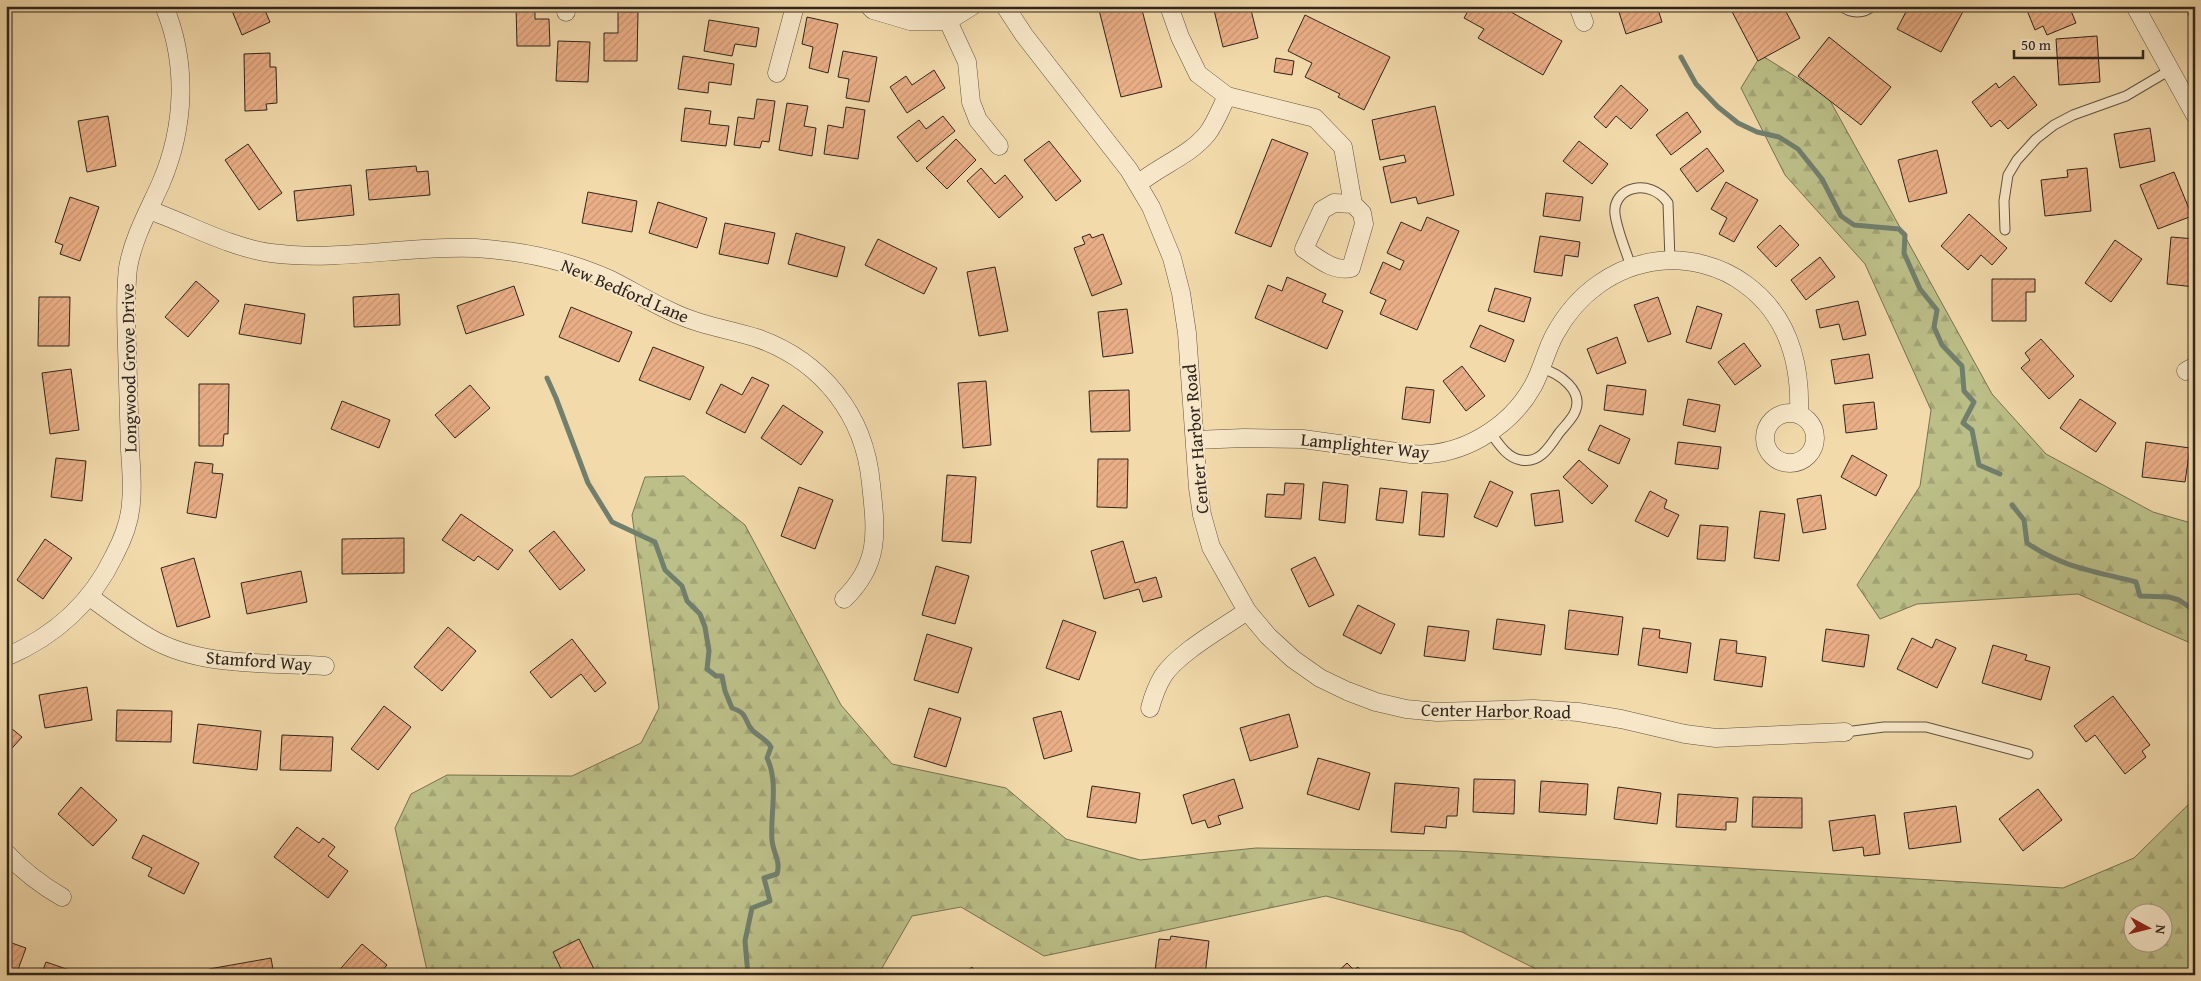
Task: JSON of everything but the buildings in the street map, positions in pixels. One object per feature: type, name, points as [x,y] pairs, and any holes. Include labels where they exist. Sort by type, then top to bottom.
[{"type":"street","name":"Longwood Grove Drive","points":[[6,657],[52,633],[74,615],[90,597],[106,574],[127,525],[131,503],[126,317],[128,268],[135,242],[162,181],[177,135],[181,104],[180,71],[176,43],[164,6]]},
{"type":"street","points":[[777,73],[795,6]]},
{"type":"street","points":[[869,6],[873,10],[910,21],[948,21],[972,6]]},
{"type":"street","name":"Center Harbor Road","points":[[1005,6],[1024,35],[1129,170],[1152,206],[1165,237],[1181,293],[1187,333],[1194,440],[1202,515],[1211,547],[1247,611],[1268,636],[1293,659],[1320,678],[1347,692],[1406,708],[1437,712],[1534,708],[1578,712],[1621,719],[1685,734],[1716,738],[1845,732]]},
{"type":"street","points":[[1170,6],[1180,37],[1198,74],[1227,96],[1315,118],[1343,147],[1353,204]]},
{"type":"street","points":[[2135,6],[2195,115]]},
{"type":"street","points":[[948,21],[967,62],[971,102],[978,120],[999,146]]},
{"type":"street","points":[[1138,184],[1153,171],[1192,148],[1208,133],[1227,96]]},
{"type":"street","name":"New Bedford Lane","points":[[149,210],[230,244],[267,253],[304,257],[329,257],[441,248],[477,248],[534,255],[568,264],[610,280],[671,312],[705,325],[755,338],[781,348],[804,361],[831,386],[842,399],[856,422],[865,445],[872,491],[873,550],[868,568],[858,585],[844,599]]},
{"type":"street","name":"Lamplighter Way","points":[[1194,440],[1244,438],[1303,439],[1428,455],[1447,452],[1490,432],[1505,421],[1521,404],[1534,385],[1555,334],[1578,302],[1599,283],[1631,267],[1670,260],[1694,262],[1723,271],[1738,278],[1756,291],[1771,307],[1791,343],[1798,373],[1799,414]]},
{"type":"street","name":"Stamford Way","points":[[90,597],[150,639],[183,653],[235,662],[325,666]]},
{"type":"street","points":[[1150,708],[1155,692],[1164,675],[1176,661],[1247,611]]},
{"type":"street","points":[[6,853],[19,867],[44,887],[62,898]]},
{"type":"lane","points":[[1841,6],[1858,13],[1868,10],[1873,6]]},
{"type":"lane","points":[[2005,230],[2004,201],[2008,175],[2036,139],[2054,125],[2073,115],[2126,96],[2170,70]]},
{"type":"lane","points":[[1631,267],[1614,213],[1621,196],[1628,190],[1637,187],[1655,190],[1668,203],[1670,260]]},
{"type":"lane","points":[[1490,432],[1500,446],[1512,457],[1530,461],[1544,453],[1574,414],[1576,406],[1572,386],[1563,378],[1540,368]]},
{"type":"lane","points":[[1845,732],[1884,727],[1926,727],[2028,754]]},
{"type":"green space","points":[[1761,55],[1828,97],[1992,394],[2046,454],[2153,512],[2191,523],[2195,522],[2195,645],[2078,594],[1917,604],[1880,619],[1857,585],[1920,486],[1931,410],[1865,264],[1785,175],[1741,88]]},
{"type":"green space","points":[[684,476],[745,525],[841,705],[892,764],[1006,788],[1066,839],[1140,860],[1256,848],[1456,851],[2063,888],[2134,858],[2195,798],[2195,975],[1548,975],[1462,932],[1326,896],[1044,956],[961,907],[912,916],[878,975],[428,975],[395,828],[411,794],[447,775],[572,776],[641,743],[659,708],[632,515],[645,477]]},
{"type":"waterway","points":[[1681,57],[1696,84],[1718,107],[1738,123],[1757,132],[1779,137],[1798,149],[1822,179],[1841,216],[1854,225],[1899,229],[1905,235],[1904,253],[1920,289],[1937,310],[1934,327],[1942,345],[1962,366],[1964,391],[1974,402],[1963,423],[1972,430],[1979,465],[2000,474]]},
{"type":"waterway","points":[[547,378],[588,483],[612,522],[655,542],[665,570],[682,586],[687,601],[700,614],[705,627],[709,651],[707,669],[716,676],[722,676],[725,691],[732,708],[744,715],[753,731],[771,747],[767,758],[773,777],[772,840],[778,869],[777,874],[764,878],[770,901],[752,908],[745,941],[748,975]]},
{"type":"waterway","points":[[2012,505],[2024,520],[2027,543],[2040,551],[2080,568],[2136,582],[2140,596],[2169,597],[2179,600],[2195,611]]}]
